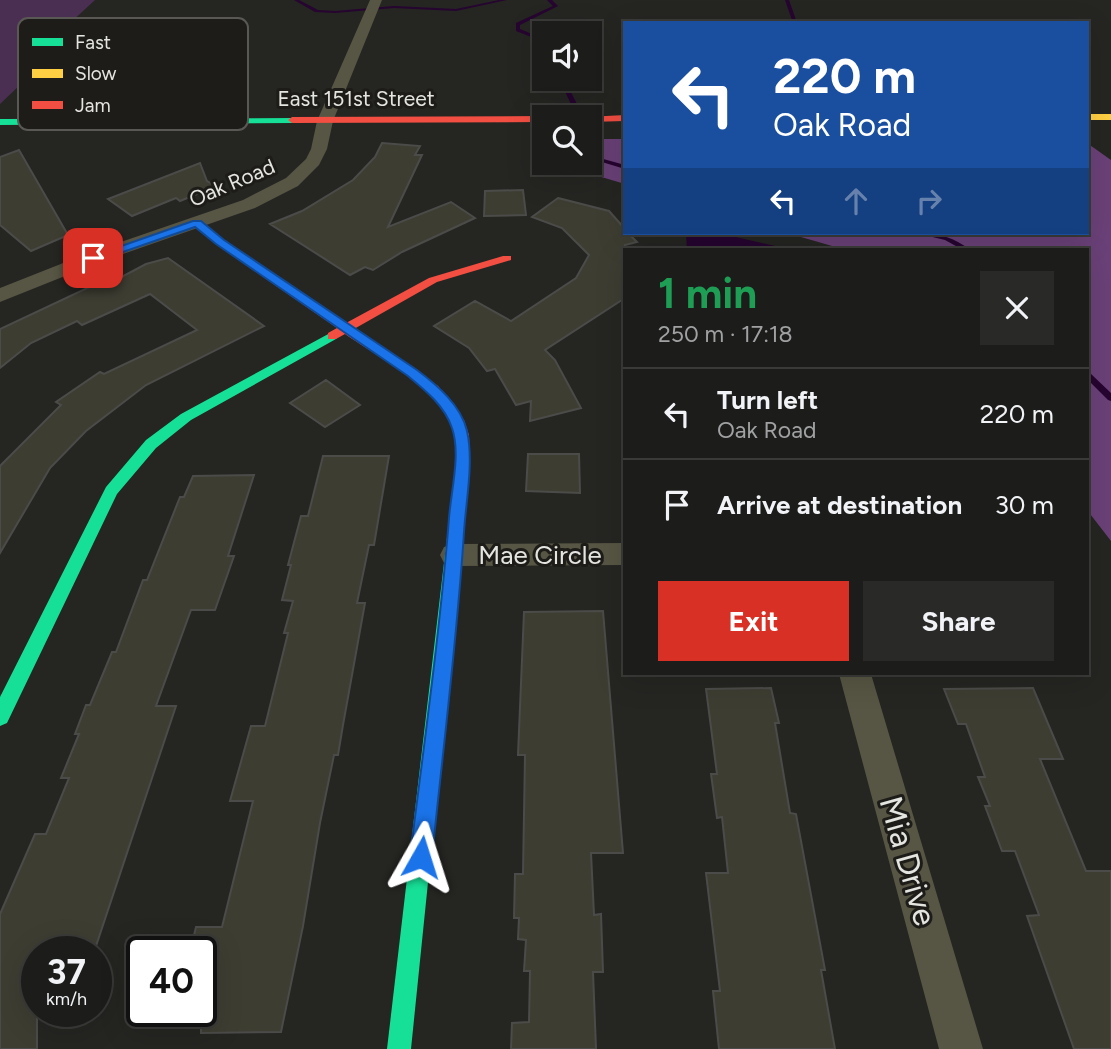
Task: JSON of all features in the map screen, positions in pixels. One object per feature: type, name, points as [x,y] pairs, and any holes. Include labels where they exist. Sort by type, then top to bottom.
[{"type":"street","name":"Oak Road","points":[[0,296],[93,258],[249,204],[292,182],[313,161],[325,121],[376,0]]},
{"type":"street","points":[[1089,117],[1111,117]]},
{"type":"street","points":[[602,118],[623,118]]},
{"type":"street","name":"East 151st Street","points":[[248,121],[532,119]]},
{"type":"street","name":"East 151st Street","points":[[0,122],[18,122]]},
{"type":"street","points":[[197,223],[220,242],[433,389],[449,408],[460,428],[462,450],[454,555],[400,1049]]},
{"type":"street","points":[[0,717],[111,491],[151,444],[187,417],[433,280],[507,258]]},
{"type":"street","name":"Mae Circle","points":[[454,555],[623,554]]},
{"type":"street","name":"Mia Drive","points":[[855,675],[961,1049]]},
{"type":"shaded area","points":[[0,0],[95,0],[75,18],[18,18],[18,87],[0,104]]},
{"type":"shaded area","points":[[602,139],[623,139],[623,183],[598,176],[602,175]]},
{"type":"shaded area","points":[[1089,144],[1111,160],[1111,541],[1089,513],[1089,248],[839,248],[794,235],[1089,235]]},
{"type":"shaded area","points":[[686,235],[727,235],[783,248],[687,248]]},
{"type":"building","points":[[382,143],[420,146],[415,155],[422,155],[388,227],[451,202],[475,218],[402,252],[373,270],[365,267],[350,275],[270,224],[302,211],[353,180],[375,157]]},
{"type":"building","points":[[19,150],[68,235],[31,251],[0,225],[0,157]]},
{"type":"building","points":[[200,163],[207,181],[216,186],[180,201],[176,198],[132,216],[108,199]]},
{"type":"building","points":[[523,190],[526,215],[484,216],[485,191]]},
{"type":"building","points":[[558,198],[609,211],[623,227],[623,235],[630,235],[637,242],[623,248],[623,299],[545,350],[555,360],[581,408],[530,421],[531,401],[516,405],[495,369],[487,371],[469,348],[434,326],[475,301],[511,321],[576,278],[589,255],[562,228],[532,217]]},
{"type":"building","points":[[168,258],[264,326],[146,385],[86,431],[50,468],[0,553],[0,466],[61,405],[56,402],[100,372],[104,374],[197,330],[150,294],[82,325],[77,321],[31,343],[0,368],[0,329],[100,282],[114,281],[146,264]]},
{"type":"building","points":[[326,380],[360,405],[325,427],[290,403]]},
{"type":"building","points":[[528,454],[579,454],[580,493],[526,491]]},
{"type":"building","points":[[323,456],[389,456],[374,545],[369,545],[357,603],[365,603],[338,755],[334,755],[320,823],[303,926],[281,1032],[201,1033],[201,1027],[217,1027],[217,936],[194,936],[196,927],[222,927],[253,801],[230,801],[251,726],[265,726],[288,633],[284,633],[293,601],[282,600],[291,565],[288,565],[301,516],[308,516]]},
{"type":"building","points":[[254,475],[228,556],[234,556],[215,610],[191,610],[156,706],[176,706],[99,936],[21,936],[21,1027],[37,1027],[37,1049],[0,1049],[0,914],[35,834],[46,834],[69,778],[61,778],[79,734],[75,734],[86,705],[90,705],[112,652],[116,652],[143,580],[147,580],[180,497],[184,497],[193,476]]},
{"type":"building","points":[[603,611],[623,853],[591,853],[594,915],[601,914],[603,972],[593,972],[596,1049],[511,1049],[512,1023],[529,1022],[530,971],[524,971],[526,940],[518,939],[519,918],[514,918],[515,874],[523,874],[525,755],[518,755],[524,612]]},
{"type":"building","points":[[771,688],[779,723],[775,723],[790,813],[796,814],[825,970],[821,970],[835,1049],[719,1049],[713,991],[720,991],[706,873],[728,873],[722,817],[717,818],[711,774],[717,774],[706,689]]},
{"type":"building","points":[[1033,688],[1063,759],[1040,759],[1086,871],[1111,871],[1111,1049],[1074,1049],[1027,916],[1039,915],[1015,851],[1002,851],[985,806],[990,806],[978,777],[985,777],[966,724],[958,724],[944,689]]},
{"type":"waterway","points":[[296,0],[317,11],[335,12],[394,7],[456,10],[505,0]]},
{"type":"waterway","points":[[532,36],[518,30],[518,24],[556,6],[549,0]]},
{"type":"waterway","points":[[787,0],[794,21]]},
{"type":"waterway","points":[[567,91],[574,105]]},
{"type":"waterway","points":[[602,160],[623,166]]},
{"type":"waterway","points":[[932,235],[947,238],[964,248]]},
{"type":"waterway","points":[[1089,377],[1111,398]]},
{"type":"traffic: fast","points":[[248,120],[292,120]]},
{"type":"traffic: fast","points":[[0,122],[18,122]]},
{"type":"traffic: fast","points":[[0,717],[111,491],[151,444],[186,417],[332,336]]},
{"type":"traffic: fast","points":[[399,1049],[457,520]]},
{"type":"traffic: slow","points":[[1089,117],[1111,117]]},
{"type":"traffic: jam","points":[[602,119],[623,118]]},
{"type":"traffic: jam","points":[[292,120],[532,119]]},
{"type":"traffic: jam","points":[[197,223],[220,242],[437,393],[454,415],[462,435],[463,459],[457,520]]},
{"type":"traffic: jam","points":[[332,336],[433,280],[507,258]]},
{"type":"route","points":[[93,258],[197,223],[220,242],[413,373],[433,389],[449,408],[460,428],[462,450],[454,555],[421,857]]}]
